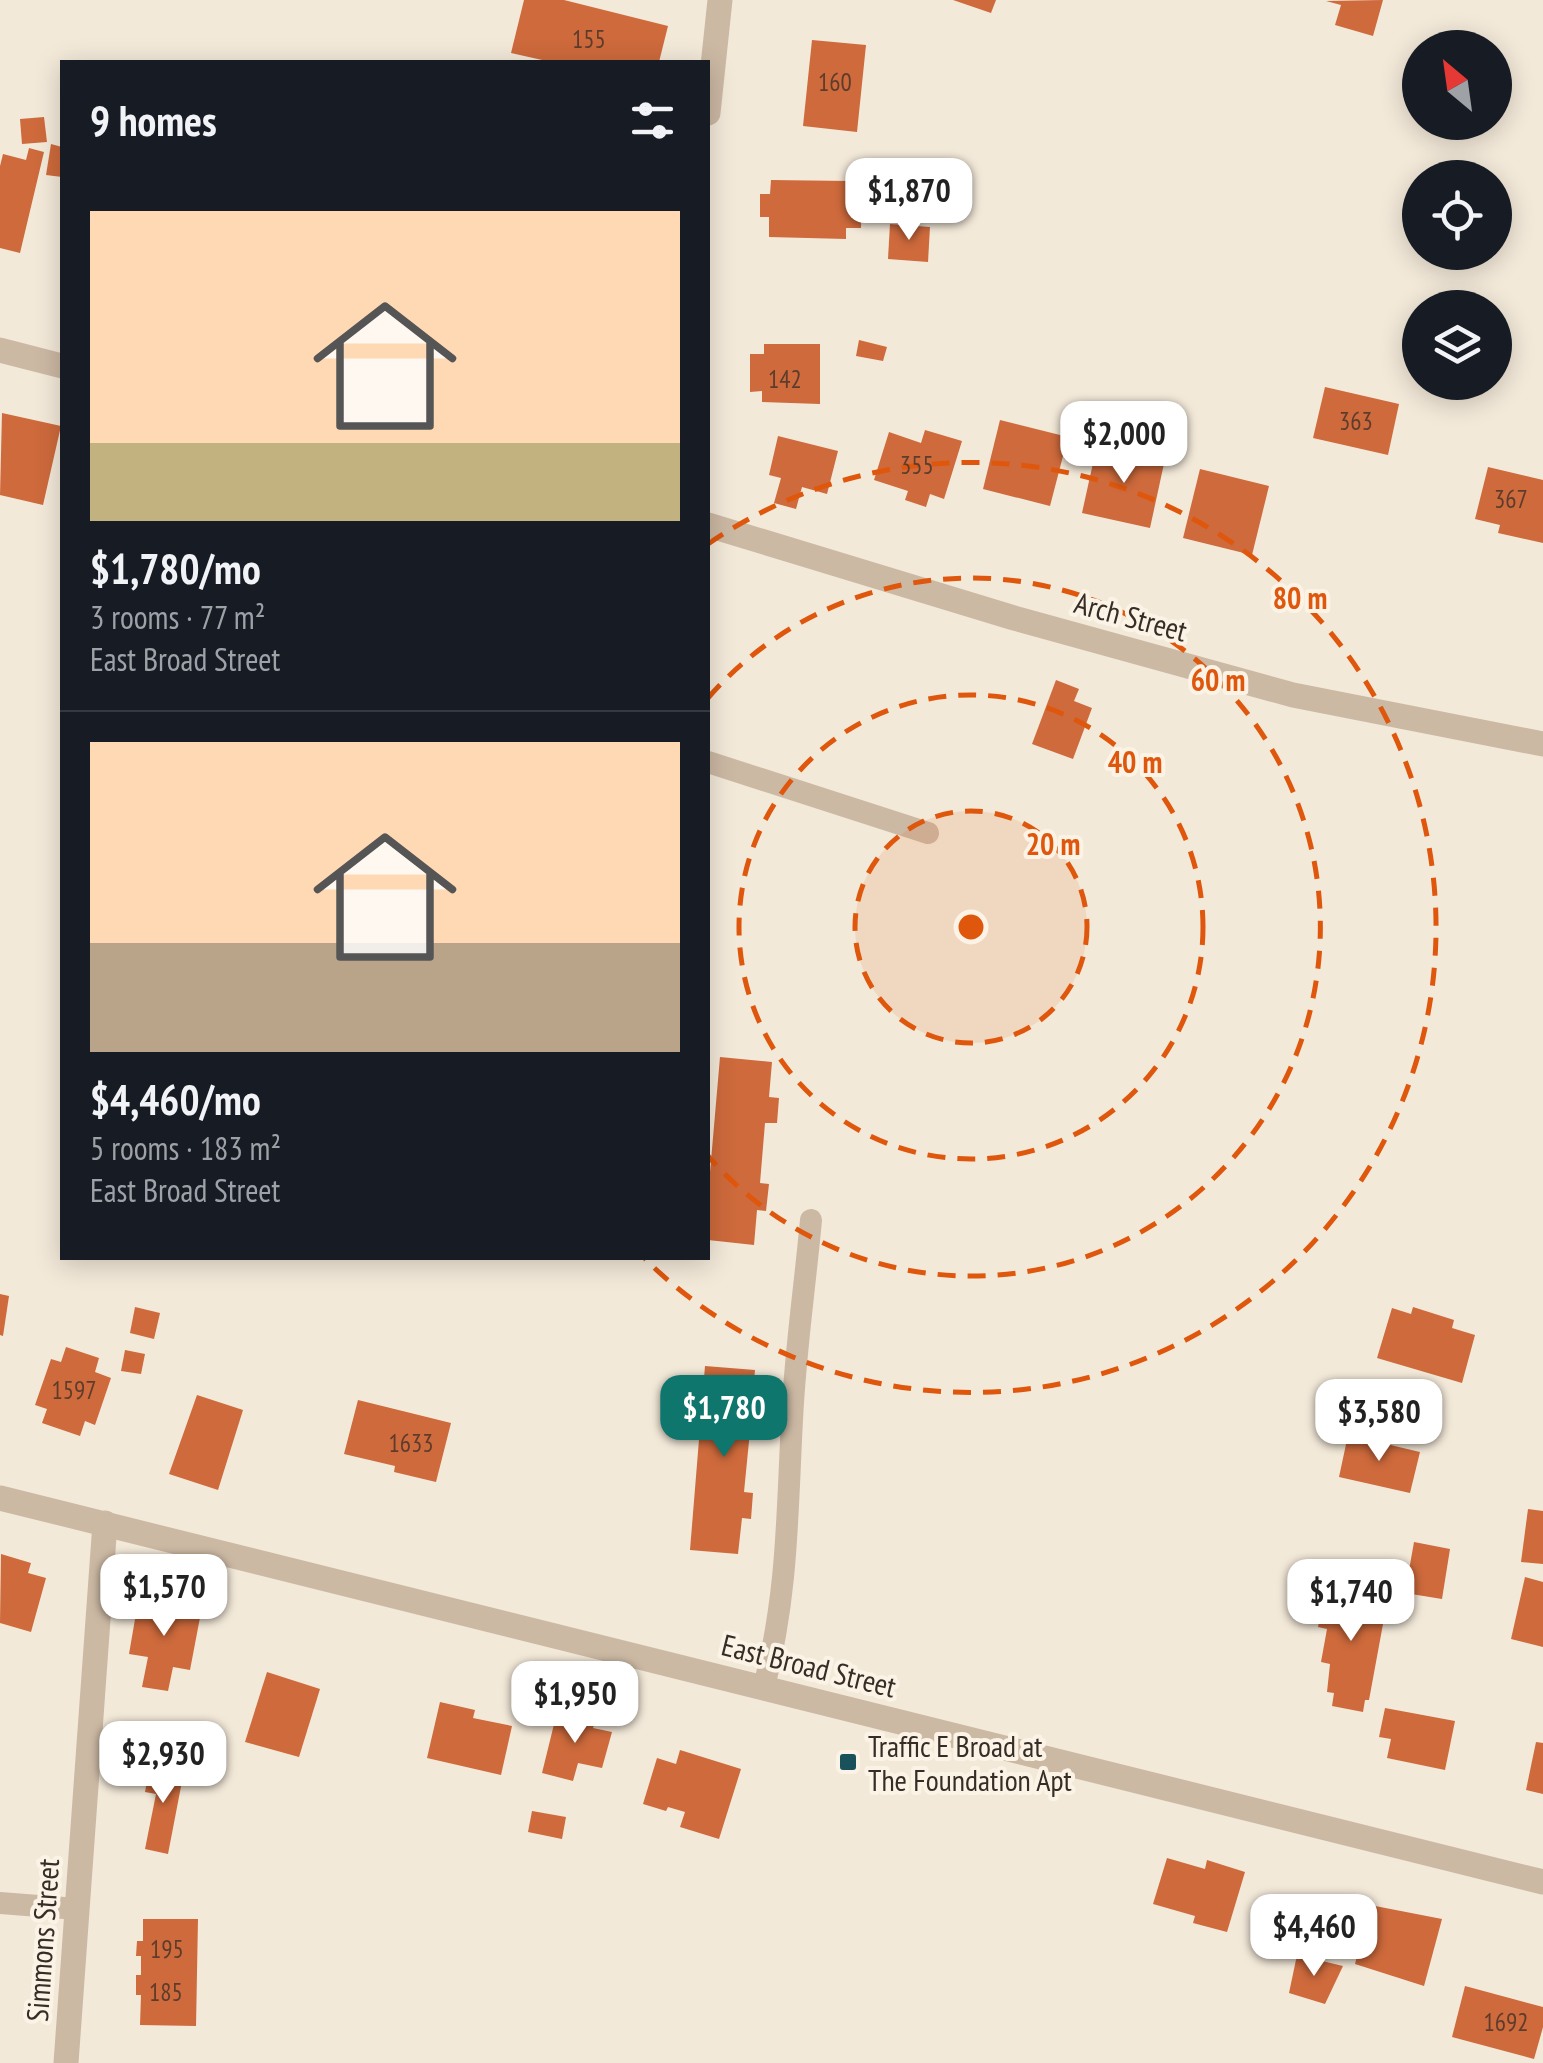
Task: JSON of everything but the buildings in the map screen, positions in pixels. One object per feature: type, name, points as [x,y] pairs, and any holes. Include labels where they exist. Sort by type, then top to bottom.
[{"type":"street","points":[[710,94],[720,0]]},
{"type":"street","points":[[0,350],[60,365]]},
{"type":"street","name":"Arch Street","points":[[710,526],[1014,618],[1293,694],[1543,744]]},
{"type":"street","name":"East Broad Street","points":[[0,1498],[1543,1882]]},
{"type":"street","name":"Simmons Street","points":[[66,2063],[105,1522]]},
{"type":"lane","points":[[710,763],[928,833]]},
{"type":"lane","points":[[764,1687],[779,1629],[788,1549],[792,1416],[812,1220]]},
{"type":"lane","points":[[0,1904],[77,1908]]},
{"type":"place","name":"Traffic E Broad at The Foundation Apt","points":[[848,1762]]}]
